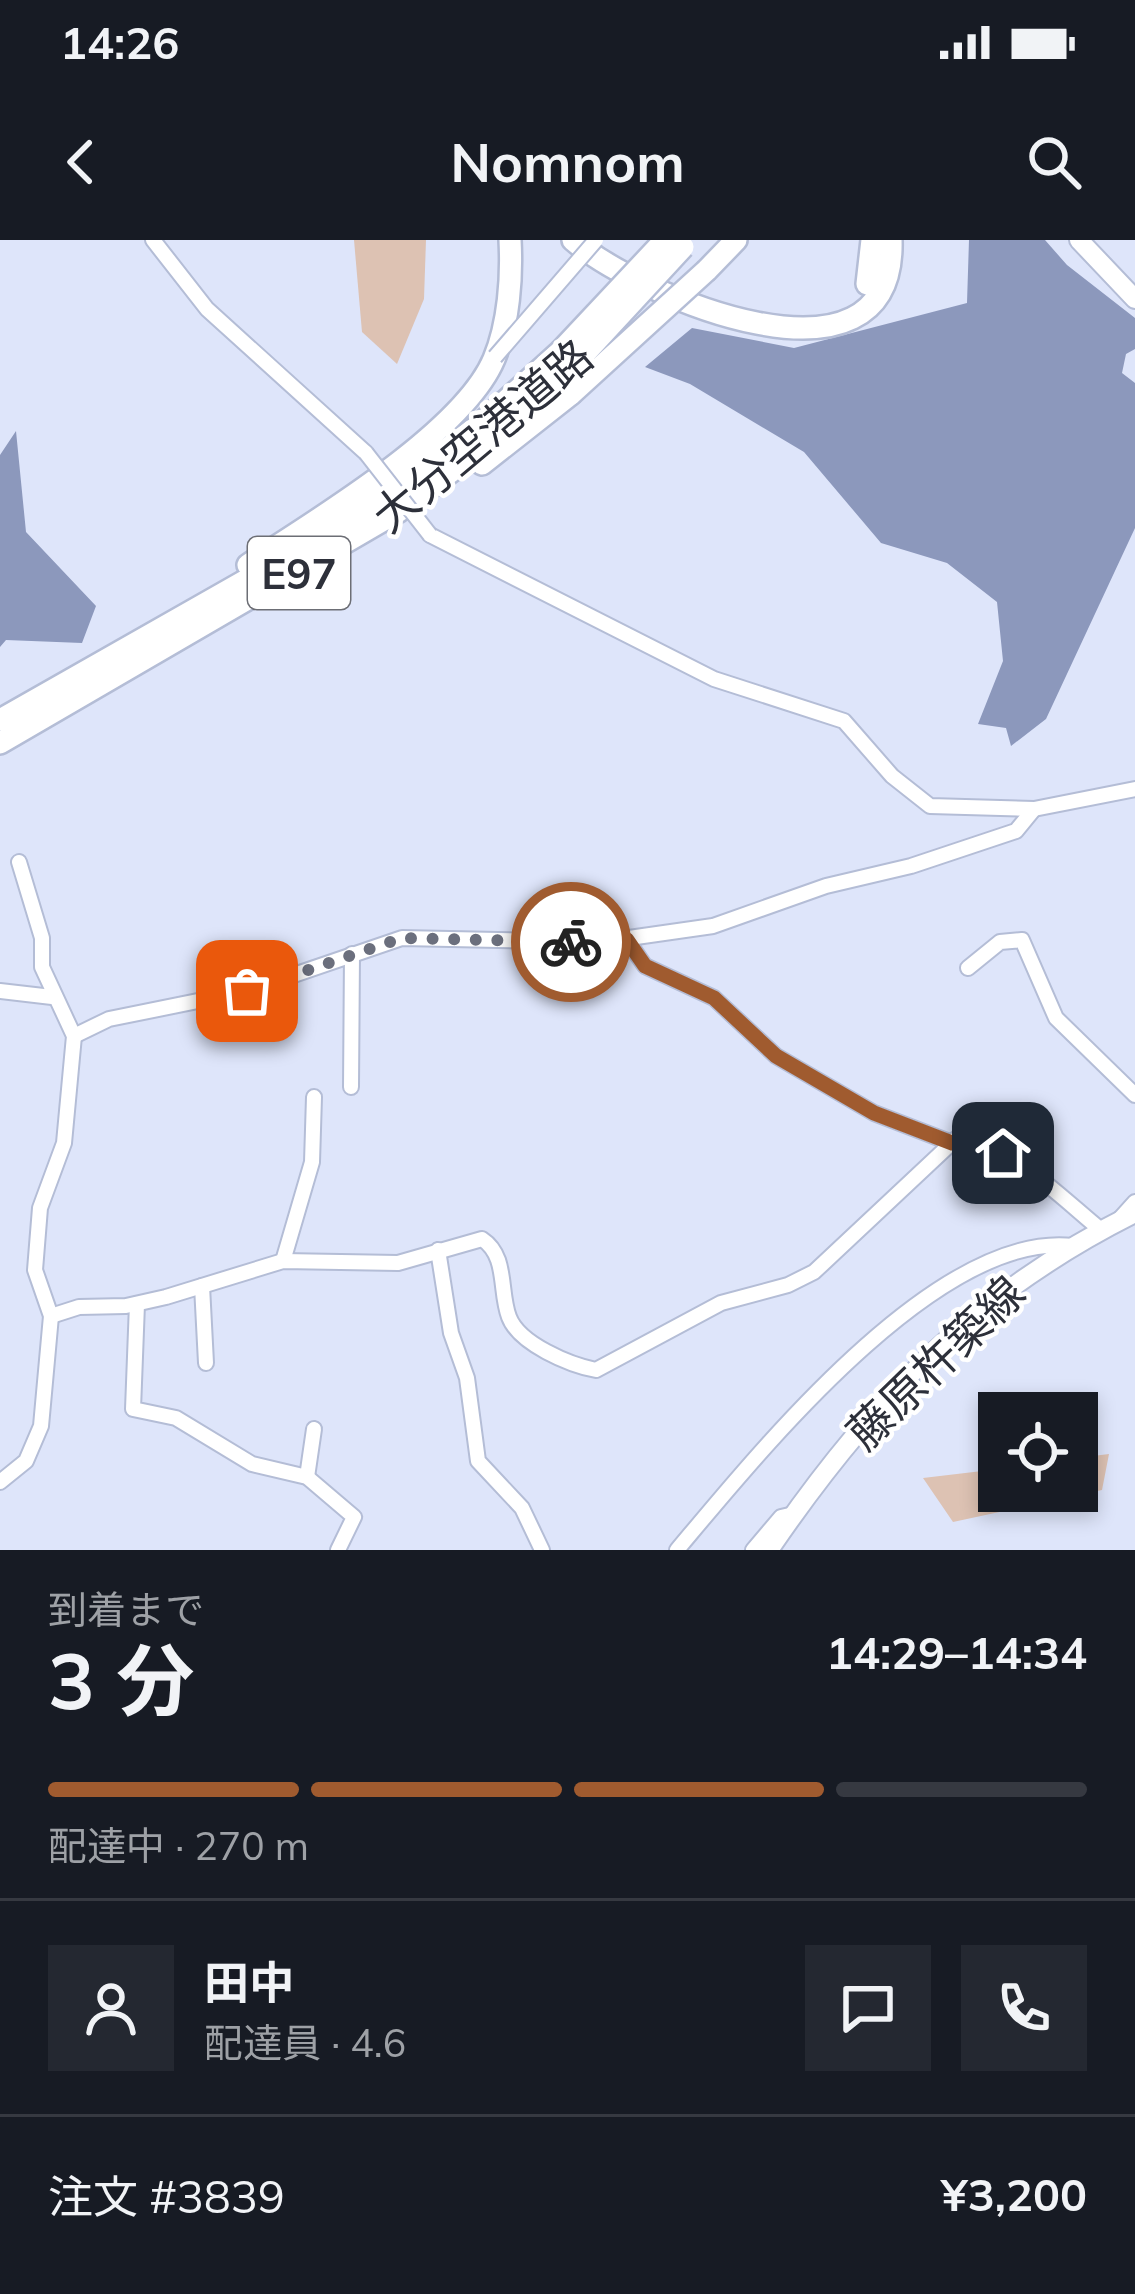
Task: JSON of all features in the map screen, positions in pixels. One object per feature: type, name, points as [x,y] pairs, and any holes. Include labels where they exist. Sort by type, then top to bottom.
[{"type":"highway","points":[[137,639],[353,495],[408,452],[470,393],[495,357],[512,280],[510,240]]},
{"type":"highway","points":[[573,240],[620,272],[703,309],[780,328],[817,329],[848,320],[872,303],[883,282],[891,240]]},
{"type":"highway","points":[[593,240],[623,264],[717,305],[790,318],[822,317],[854,302],[873,267],[872,240]]},
{"type":"highway","points":[[256,597],[388,530],[531,430],[736,240]]},
{"type":"highway","name":"大分空港道路","points":[[0,743],[123,667],[256,597],[400,511],[486,445],[679,242]]},
{"type":"highway","name":"大分空港道路","points":[[0,720],[320,539],[391,493],[567,358]]},
{"type":"main road","points":[[1079,240],[1135,299]]},
{"type":"main road","name":"藤原杵築線","points":[[769,1550],[842,1448],[952,1334],[1023,1274],[1118,1222]]},
{"type":"street","points":[[154,240],[206,309],[366,453],[430,535],[714,679],[844,721],[892,776],[929,806],[1034,809],[1135,789]]},
{"type":"street","points":[[495,357],[593,240]]},
{"type":"street","points":[[74,1036],[109,1019],[209,1001],[402,938],[627,940],[713,926],[826,886],[910,866],[1016,831],[1034,809]]},
{"type":"street","points":[[0,1482],[26,1461],[37,1442],[51,1316],[35,1270],[40,1208],[64,1143],[74,1036],[42,968],[42,938],[19,862]]},
{"type":"street","points":[[627,940],[645,966],[714,998],[776,1056],[874,1113],[952,1143]]},
{"type":"street","points":[[968,968],[1000,942],[1022,940],[1056,1018],[1135,1095]]},
{"type":"street","points":[[351,1087],[352,954]]},
{"type":"street","points":[[0,991],[52,997]]},
{"type":"street","points":[[283,1261],[312,1162],[314,1097]]},
{"type":"street","points":[[51,1316],[80,1307],[136,1304],[283,1261],[362,1266],[398,1263],[470,1239],[493,1246],[511,1323],[521,1336],[596,1370],[721,1303],[788,1286],[814,1272],[952,1143],[978,1137],[1118,1222],[1135,1202]]},
{"type":"street","points":[[677,1550],[806,1401],[903,1316],[936,1291],[1005,1258],[1046,1243],[1073,1246]]},
{"type":"street","points":[[438,1250],[478,1461],[522,1508],[542,1550]]},
{"type":"street","points":[[202,1286],[206,1363]]},
{"type":"street","points":[[136,1304],[133,1409],[176,1418],[252,1464],[308,1477],[354,1517],[338,1550]]},
{"type":"street","points":[[308,1477],[314,1429]]},
{"type":"street","points":[[753,1550],[781,1517],[794,1514]]},
{"type":"shaded area","points":[[354,240],[426,240],[424,299],[397,364],[362,332]]},
{"type":"shaded area","points":[[1109,1454],[1098,1491],[1098,1455]]},
{"type":"shaded area","points":[[978,1471],[978,1512],[1000,1512],[953,1522],[923,1478]]},
{"type":"water","points":[[969,240],[1045,240],[1067,265],[1135,318],[1135,349],[1126,354],[1122,373],[1135,383],[1135,528],[1046,719],[1011,746],[1006,728],[978,724],[1003,661],[997,602],[947,563],[881,543],[804,452],[690,384],[645,367],[692,328],[794,348],[967,303]]},
{"type":"water","points":[[16,431],[26,532],[96,606],[82,643],[6,640],[0,647],[0,455]]},
{"type":"way so far","points":[[247,991],[402,938],[571,942]]},
{"type":"route","points":[[571,942],[627,940],[645,966],[714,998],[776,1056],[874,1113],[952,1143],[957,1138],[978,1137],[1003,1153]]}]
